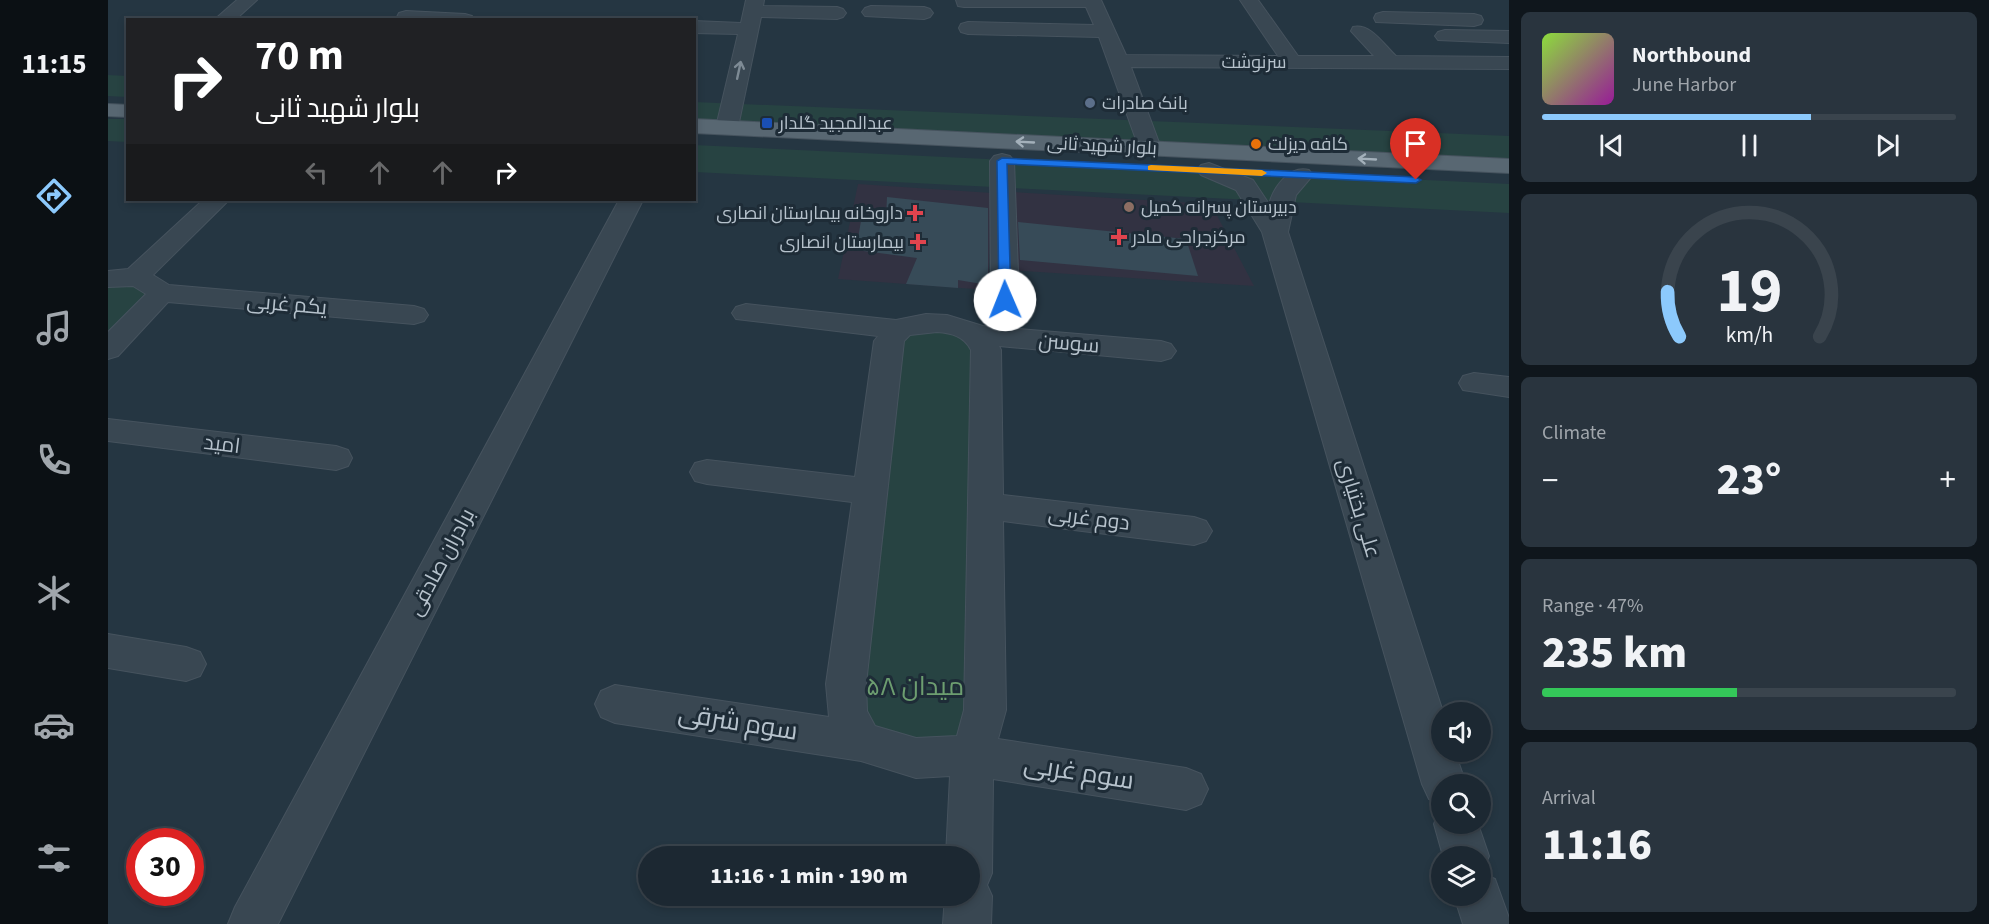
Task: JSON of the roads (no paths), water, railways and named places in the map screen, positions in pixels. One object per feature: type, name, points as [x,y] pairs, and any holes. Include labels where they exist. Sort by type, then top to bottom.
[{"type":"main road","points":[[108,96],[126,97]]},
{"type":"main road","points":[[108,110],[126,111]]},
{"type":"main road","name":"بلوار شهید ثانی","points":[[696,126],[1154,158],[1209,170],[1509,185]]},
{"type":"main road","name":"بلوار شهید ثانی","points":[[696,145],[1002,161],[1154,158],[1509,166]]},
{"type":"street","points":[[226,18],[248,0]]},
{"type":"street","points":[[406,18],[423,0]]},
{"type":"street","points":[[1249,0],[1292,62]]},
{"type":"street","points":[[1453,0],[1501,37],[1509,53]]},
{"type":"street","points":[[964,2],[1093,1],[1113,47],[1154,158]]},
{"type":"street","points":[[871,12],[896,6],[924,13]]},
{"type":"street","points":[[696,27],[752,13],[837,13]]},
{"type":"street","points":[[727,127],[752,13]]},
{"type":"street","points":[[1383,18],[1478,18]]},
{"type":"street","points":[[968,28],[1113,47]]},
{"type":"street","points":[[1360,31],[1390,62]]},
{"type":"street","points":[[1432,36],[1501,37]]},
{"type":"street","points":[[1061,47],[1113,47]]},
{"type":"street","name":"سرنوشت","points":[[1113,47],[1292,62],[1509,63]]},
{"type":"street","points":[[1002,161],[1005,300]]},
{"type":"street","name":"علی بختیاری","points":[[1209,170],[1245,184],[1275,232],[1441,774]]},
{"type":"street","points":[[1275,232],[1284,194],[1301,175]]},
{"type":"street","points":[[135,277],[216,201]]},
{"type":"street","name":"برادران صادقی","points":[[252,924],[630,201]]},
{"type":"street","points":[[108,279],[135,277],[153,283],[161,293],[108,349]]},
{"type":"street","name":"یکم غربی","points":[[161,293],[414,315]]},
{"type":"street","points":[[746,313],[897,328],[915,323],[939,322],[977,335],[986,350],[985,710],[972,755],[970,846]]},
{"type":"street","points":[[897,328],[889,341],[869,491],[846,684],[847,712],[861,741],[916,758],[972,755]]},
{"type":"street","name":"سوسن","points":[[977,335],[1161,351]]},
{"type":"street","points":[[1474,383],[1509,387]]},
{"type":"street","name":"امید","points":[[108,430],[336,458]]},
{"type":"street","points":[[706,472],[869,491]]},
{"type":"street","name":"دوم غربی","points":[[984,506],[1194,531]]},
{"type":"street","points":[[108,651],[186,664]]},
{"type":"street","name":"سوم شرقی","points":[[615,704],[861,741]]},
{"type":"street","name":"سوم غربی","points":[[972,755],[1186,789]]},
{"type":"street","points":[[968,906],[968,924]]},
{"type":"street","points":[[1481,906],[1487,924]]},
{"type":"place","name":"بانک صادرات","points":[[1090,103]]},
{"type":"place","name":"عبدالمجید گلدار","points":[[767,123]]},
{"type":"place","name":"کافه دیزلت","points":[[1256,144]]},
{"type":"place","name":"دبیرستان پسرانه کمیل","points":[[1129,207]]},
{"type":"place","name":"داروخانه بیمارستان انصاری","points":[[915,213]]},
{"type":"place","name":"مرکزجراحی مادر","points":[[1119,237]]},
{"type":"place","name":"بیمارستان انصاری","points":[[918,242]]},
{"type":"park label","name":"میدان ۵۸","points":[[915,686]]}]
